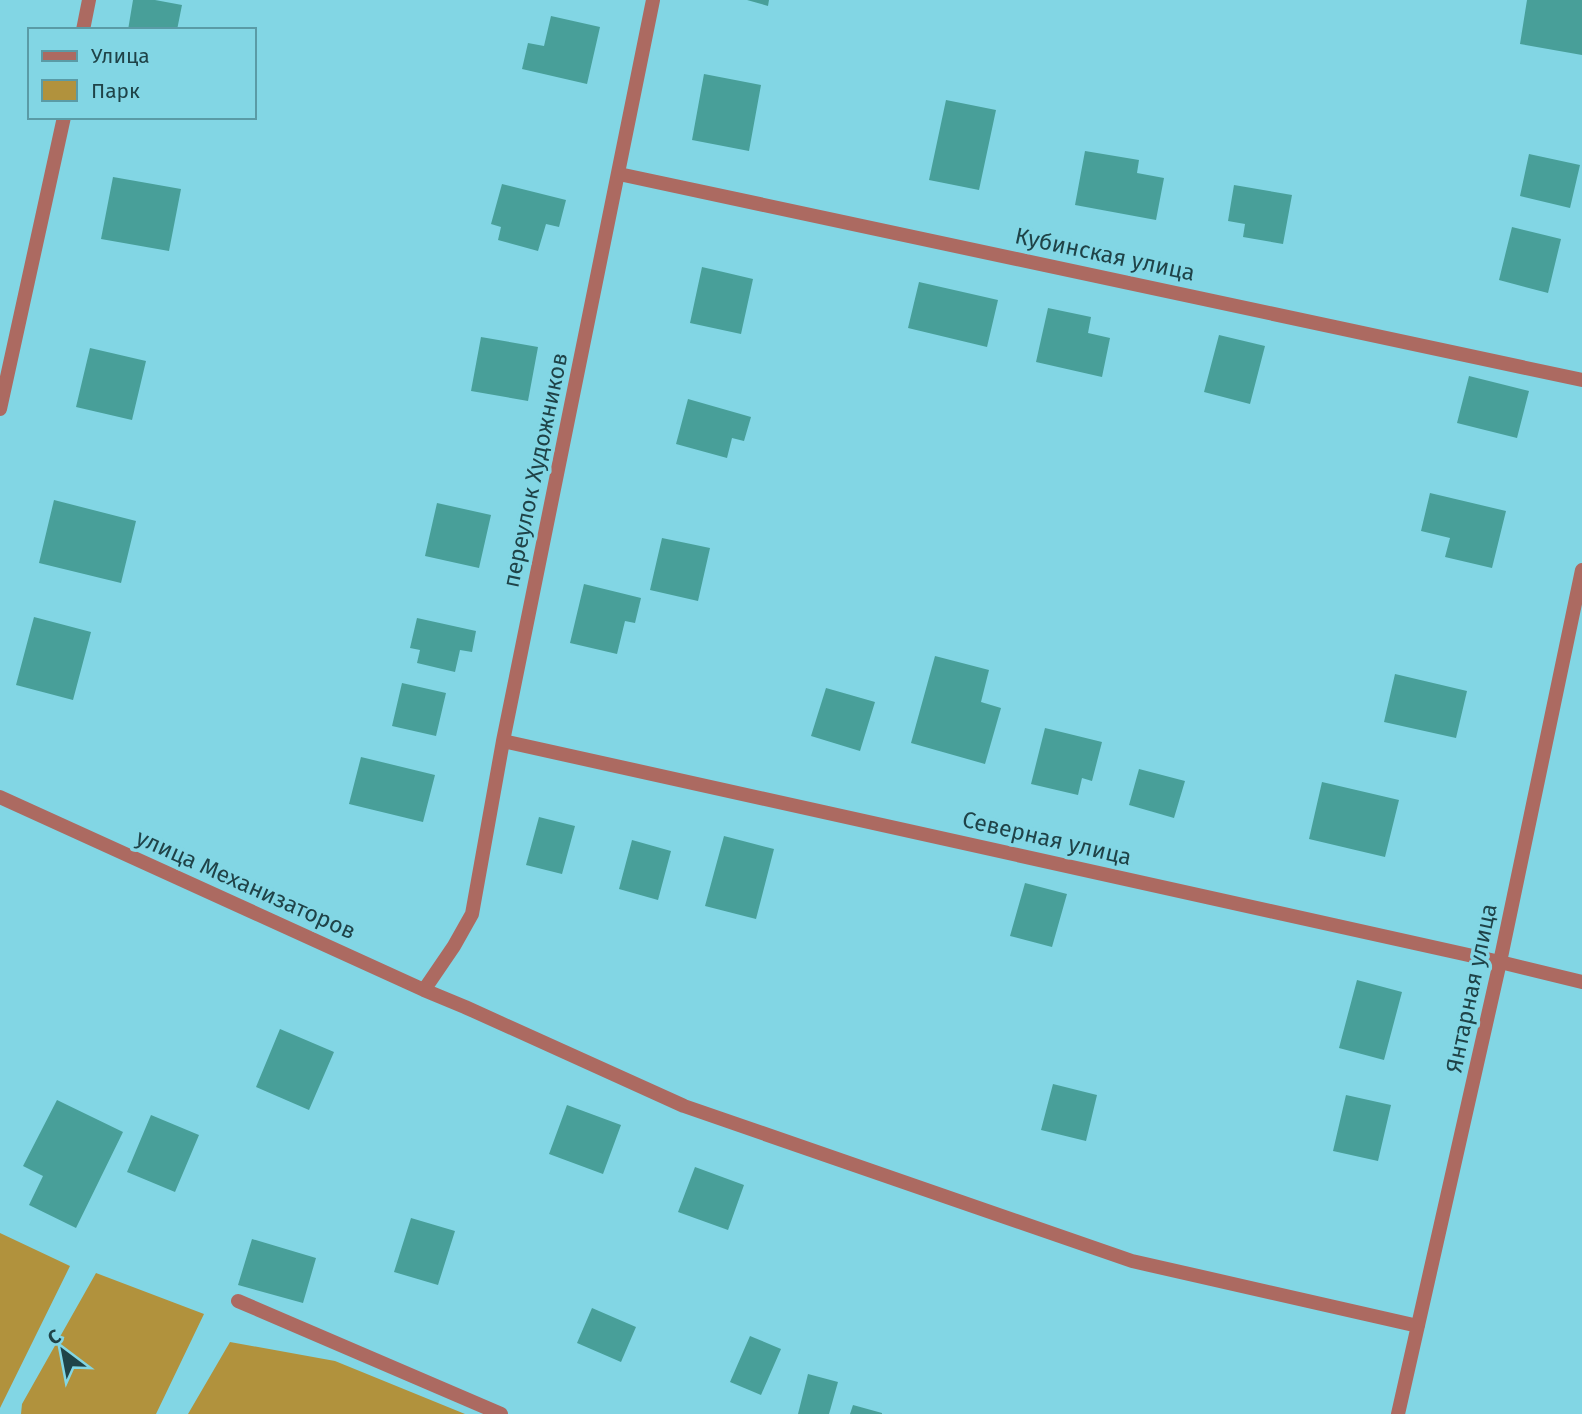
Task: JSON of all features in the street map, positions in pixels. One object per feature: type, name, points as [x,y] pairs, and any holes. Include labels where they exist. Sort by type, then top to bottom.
[{"type":"street","points":[[83,28],[89,0]]},
{"type":"street","name":"переулок Художников","points":[[424,990],[472,914],[503,741],[653,0]]},
{"type":"street","points":[[0,409],[64,119]]},
{"type":"street","name":"Кубинская улица","points":[[619,174],[1582,380]]},
{"type":"street","name":"Янтарная улица","points":[[1398,1414],[1500,962],[1582,570]]},
{"type":"street","name":"Северная улица","points":[[503,741],[1582,982]]},
{"type":"street","name":"улица Механизаторов","points":[[0,797],[684,1106],[1132,1261],[1418,1326]]},
{"type":"street","points":[[238,1301],[501,1414]]},
{"type":"green space","points":[[0,1233],[70,1266],[0,1408]]},
{"type":"green space","points":[[96,1273],[204,1314],[156,1414],[21,1414],[22,1404]]},
{"type":"green space","points":[[230,1342],[335,1361],[465,1414],[188,1414]]},
{"type":"building","points":[[133,0],[155,0],[182,5],[177,28],[128,28]]},
{"type":"building","points":[[747,0],[769,0],[768,6]]},
{"type":"building","points":[[1527,0],[1582,0],[1582,55],[1520,44]]},
{"type":"building","points":[[551,16],[600,27],[587,84],[522,69],[528,43],[544,46]]},
{"type":"building","points":[[704,74],[761,85],[749,151],[692,140]]},
{"type":"building","points":[[946,100],[996,110],[979,190],[929,180]]},
{"type":"building","points":[[1085,151],[1139,160],[1137,173],[1164,178],[1156,220],[1075,205]]},
{"type":"building","points":[[1529,154],[1580,165],[1570,208],[1520,196]]},
{"type":"building","points":[[113,177],[181,189],[169,251],[101,239]]},
{"type":"building","points":[[502,184],[566,200],[559,227],[546,224],[538,251],[498,240],[501,227],[491,224]]},
{"type":"building","points":[[1234,185],[1292,195],[1283,244],[1243,237],[1245,224],[1228,221]]},
{"type":"building","points":[[1512,227],[1561,239],[1548,293],[1499,280]]},
{"type":"building","points":[[702,267],[753,279],[741,334],[690,323]]},
{"type":"building","points":[[919,282],[998,300],[987,347],[908,328]]},
{"type":"building","points":[[1048,308],[1091,317],[1088,333],[1110,338],[1102,377],[1036,362]]},
{"type":"building","points":[[1219,335],[1265,346],[1250,404],[1204,392]]},
{"type":"building","points":[[481,337],[538,347],[528,401],[471,391]]},
{"type":"building","points":[[90,348],[146,361],[132,420],[76,407]]},
{"type":"building","points":[[1469,376],[1529,391],[1517,438],[1457,423]]},
{"type":"building","points":[[688,399],[751,417],[744,441],[732,438],[727,458],[676,444]]},
{"type":"building","points":[[1430,493],[1506,511],[1492,568],[1445,557],[1450,538],[1421,531]]},
{"type":"building","points":[[54,500],[136,521],[121,583],[39,563]]},
{"type":"building","points":[[437,503],[491,515],[479,568],[425,556]]},
{"type":"building","points":[[662,538],[710,548],[698,601],[650,590]]},
{"type":"building","points":[[584,584],[641,598],[635,623],[625,621],[617,654],[570,643]]},
{"type":"building","points":[[34,617],[91,632],[73,700],[16,685]]},
{"type":"building","points":[[417,618],[476,631],[472,652],[460,650],[455,672],[417,663],[420,650],[410,648]]},
{"type":"building","points":[[935,656],[989,670],[981,702],[1001,708],[985,764],[911,743]]},
{"type":"building","points":[[1395,674],[1467,691],[1456,738],[1384,722]]},
{"type":"building","points":[[402,683],[446,693],[436,736],[392,726]]},
{"type":"building","points":[[826,688],[875,702],[860,751],[811,736]]},
{"type":"building","points":[[1045,728],[1102,742],[1092,781],[1082,778],[1078,795],[1031,784]]},
{"type":"building","points":[[361,757],[435,775],[423,822],[349,804]]},
{"type":"building","points":[[1139,769],[1185,781],[1174,818],[1129,805]]},
{"type":"building","points":[[1322,782],[1399,800],[1385,857],[1309,839]]},
{"type":"building","points":[[539,817],[575,826],[562,874],[526,865]]},
{"type":"building","points":[[724,836],[774,849],[756,919],[705,906]]},
{"type":"building","points":[[632,840],[671,851],[658,900],[619,889]]},
{"type":"building","points":[[1025,883],[1067,894],[1052,947],[1010,936]]},
{"type":"building","points":[[1357,980],[1402,992],[1384,1060],[1339,1048]]},
{"type":"building","points":[[280,1029],[334,1052],[309,1110],[256,1087]]},
{"type":"building","points":[[1053,1084],[1097,1095],[1086,1141],[1041,1130]]},
{"type":"building","points":[[1346,1095],[1391,1105],[1378,1161],[1333,1151]]},
{"type":"building","points":[[57,1100],[123,1132],[76,1228],[29,1205],[43,1176],[23,1166]]},
{"type":"building","points":[[567,1105],[621,1125],[603,1174],[549,1154]]},
{"type":"building","points":[[151,1115],[199,1135],[175,1192],[127,1172]]},
{"type":"building","points":[[695,1167],[744,1185],[728,1230],[678,1212]]},
{"type":"building","points":[[411,1218],[455,1231],[438,1285],[394,1272]]},
{"type":"building","points":[[252,1239],[316,1258],[303,1303],[238,1285]]},
{"type":"building","points":[[592,1308],[636,1327],[621,1362],[577,1343]]},
{"type":"building","points":[[750,1336],[781,1349],[761,1395],[730,1382]]},
{"type":"building","points":[[808,1374],[838,1382],[829,1414],[798,1414]]},
{"type":"building","points":[[853,1405],[882,1413],[882,1414],[850,1414]]}]
